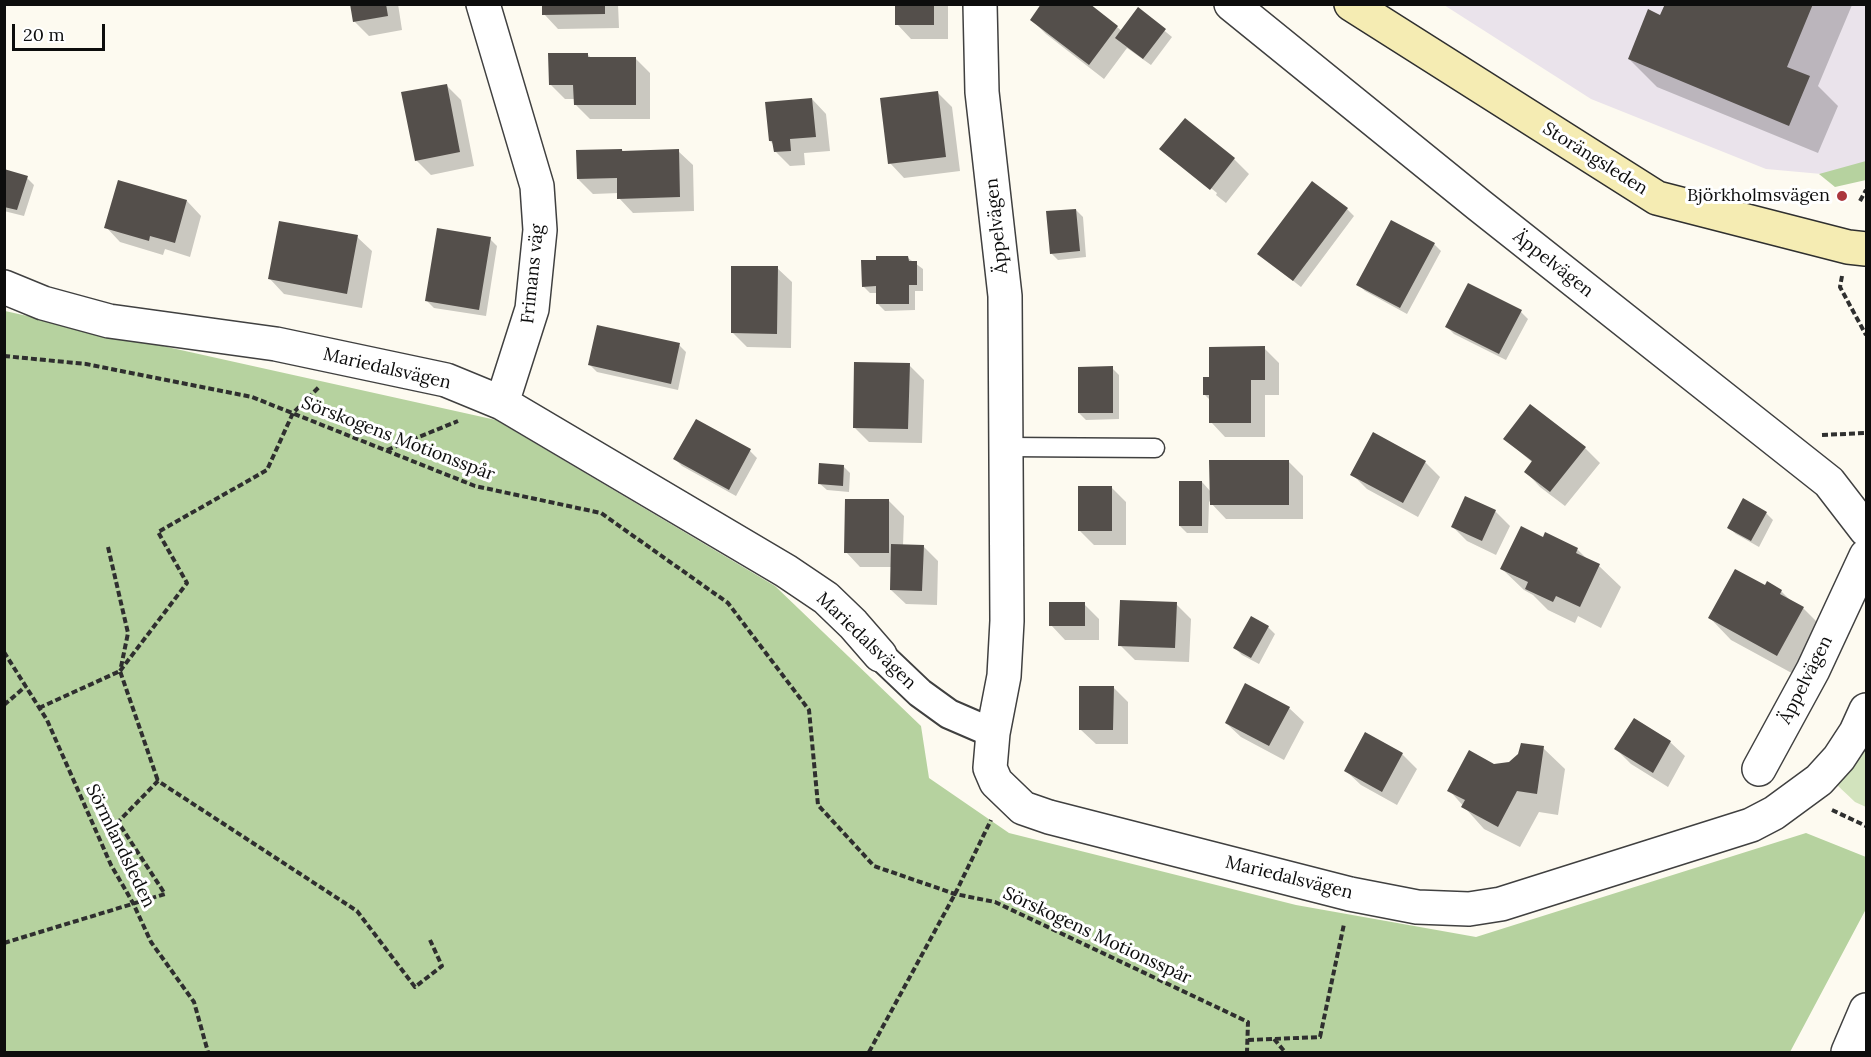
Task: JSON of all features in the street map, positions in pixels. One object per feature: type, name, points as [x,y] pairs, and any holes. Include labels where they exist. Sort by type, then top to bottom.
[{"type":"main road","name":"Storängsleden","points":[[1351,4],[1657,198],[1857,248]]},
{"type":"street","name":"Frimans väg","points":[[483,4],[537,186],[540,230],[532,309],[502,403]]},
{"type":"street","name":"Äppelvägen","points":[[980,4],[982,92],[1005,296],[1007,621],[1004,676],[993,733]]},
{"type":"street","name":"Äppelvägen","points":[[1231,4],[1479,205],[1829,482],[1866,530]]},
{"type":"street","name":"Mariedalsvägen","points":[[4,287],[43,303],[109,321],[276,344],[446,380],[502,403],[786,571],[826,598],[912,686],[949,714],[993,733],[990,768],[996,782],[1005,793],[1023,808],[1049,817],[1350,894],[1417,907],[1469,909],[1501,904],[1751,825],[1774,813],[1818,780],[1839,758],[1856,732],[1866,710]]},
{"type":"street","name":"Äppelvägen","points":[[1759,769],[1813,670],[1866,556]]},
{"type":"street","points":[[1848,1053],[1866,1010]]},
{"type":"lane","points":[[1007,447],[1155,448]]},
{"type":"path","points":[[1860,201],[1866,190]]},
{"type":"path","points":[[1857,248],[1840,287],[1866,335]]},
{"type":"path","name":"Sörskogens Motionsspår","points":[[4,356],[86,364],[252,397],[475,486],[601,513],[728,603],[809,710],[818,805],[874,866],[955,894],[995,902],[1248,1022],[1247,1053]]},
{"type":"path","points":[[39,708],[120,671],[187,583],[158,532],[267,470],[293,413],[346,359]]},
{"type":"path","points":[[387,450],[502,403]]},
{"type":"path","points":[[108,547],[128,633],[120,671],[158,781],[357,911],[415,987],[442,966],[430,940]]},
{"type":"path","name":"Sörmlandsleden","points":[[4,652],[47,720],[111,865],[133,903],[151,942],[194,1002],[208,1053]]},
{"type":"path","points":[[4,705],[26,687]]},
{"type":"path","points":[[4,943],[165,894],[118,822],[158,781]]},
{"type":"path","points":[[869,1053],[955,894],[1005,793]]},
{"type":"path","points":[[1248,1040],[1320,1037],[1350,894]]},
{"type":"path","points":[[1274,1039],[1285,1053]]},
{"type":"shaded area","points":[[1444,5],[1866,5],[1866,178],[1766,169],[1591,99]]},
{"type":"green space","points":[[1866,161],[1866,180],[1835,187],[1819,174]]},
{"type":"green space","points":[[5,311],[496,420],[775,586],[921,726],[929,778],[1009,833],[1296,905],[1476,937],[1806,833],[1866,857],[1866,909],[1790,1052],[5,1052]]},
{"type":"green space","points":[[1866,744],[1866,807],[1855,802],[1836,784]]},
{"type":"building","points":[[350,4],[386,4],[388,16],[353,22]]},
{"type":"building","points":[[542,4],[605,4],[605,14],[542,15]]},
{"type":"building","points":[[895,4],[934,4],[934,25],[895,25]]},
{"type":"building","points":[[1041,4],[1090,4],[1118,26],[1089,65],[1030,20]]},
{"type":"building","points":[[1665,4],[1813,4],[1787,67],[1810,76],[1789,126],[1628,59],[1648,9],[1660,15]]},
{"type":"building","points":[[1138,7],[1166,29],[1143,59],[1115,38]]},
{"type":"building","points":[[548,53],[588,53],[588,57],[636,57],[636,105],[574,105],[573,85],[549,85]]},
{"type":"building","points":[[447,84],[460,152],[415,161],[401,92]]},
{"type":"building","points":[[938,91],[946,157],[888,164],[880,98]]},
{"type":"building","points":[[812,98],[816,137],[790,139],[791,151],[774,152],[772,141],[769,141],[765,102]]},
{"type":"building","points":[[1185,118],[1235,158],[1210,190],[1159,149]]},
{"type":"building","points":[[622,149],[622,151],[679,149],[680,197],[617,199],[617,178],[577,179],[576,150]]},
{"type":"building","points":[[4,169],[28,176],[17,210],[4,207]]},
{"type":"building","points":[[118,180],[187,200],[175,243],[150,236],[149,241],[104,228]]},
{"type":"building","points":[[1312,181],[1348,208],[1293,281],[1257,254]]},
{"type":"building","points":[[1076,209],[1080,251],[1050,254],[1046,211]]},
{"type":"building","points":[[1391,220],[1435,243],[1400,308],[1356,285]]},
{"type":"building","points":[[279,221],[358,235],[347,294],[268,279]]},
{"type":"building","points":[[437,228],[491,237],[479,310],[425,301]]},
{"type":"building","points":[[876,256],[908,256],[909,261],[917,261],[917,285],[909,285],[909,304],[876,304],[876,286],[862,287],[861,260],[876,260]]},
{"type":"building","points":[[731,266],[778,266],[777,334],[731,333]]},
{"type":"building","points":[[1468,283],[1522,310],[1499,354],[1445,327]]},
{"type":"building","points":[[597,325],[680,343],[671,384],[588,365]]},
{"type":"building","points":[[1265,346],[1265,380],[1251,380],[1251,423],[1209,423],[1209,395],[1203,395],[1203,377],[1209,377],[1209,347]]},
{"type":"building","points":[[854,362],[910,363],[908,429],[853,428]]},
{"type":"building","points":[[1113,366],[1113,413],[1078,413],[1078,367]]},
{"type":"building","points":[[1530,404],[1586,447],[1550,492],[1524,472],[1532,461],[1503,439]]},
{"type":"building","points":[[696,419],[751,449],[729,490],[673,459]]},
{"type":"building","points":[[1373,432],[1426,461],[1403,503],[1350,475]]},
{"type":"building","points":[[1209,460],[1289,460],[1289,505],[1210,505]]},
{"type":"building","points":[[819,463],[844,465],[843,486],[818,484]]},
{"type":"building","points":[[1179,481],[1202,481],[1202,526],[1179,526]]},
{"type":"building","points":[[1078,486],[1112,486],[1112,531],[1078,531]]},
{"type":"building","points":[[1465,496],[1496,510],[1482,541],[1451,527]]},
{"type":"building","points":[[1743,498],[1767,512],[1751,541],[1727,528]]},
{"type":"building","points":[[845,499],[889,499],[889,553],[844,553]]},
{"type":"building","points":[[1521,526],[1543,537],[1545,532],[1578,548],[1576,553],[1600,564],[1580,607],[1556,596],[1553,602],[1525,589],[1528,582],[1500,569]]},
{"type":"building","points":[[891,544],[924,545],[922,591],[890,590]]},
{"type":"building","points":[[1735,569],[1765,585],[1767,581],[1782,590],[1780,594],[1804,607],[1777,656],[1708,618]]},
{"type":"building","points":[[1120,600],[1177,602],[1175,648],[1118,646]]},
{"type":"building","points":[[1049,602],[1085,602],[1085,626],[1049,626]]},
{"type":"building","points":[[1251,616],[1269,626],[1251,658],[1233,648]]},
{"type":"building","points":[[1245,683],[1290,707],[1269,746],[1225,723]]},
{"type":"building","points":[[1079,686],[1114,686],[1113,730],[1079,730]]},
{"type":"building","points":[[1634,718],[1671,741],[1653,773],[1614,749]]},
{"type":"building","points":[[1365,732],[1403,753],[1382,792],[1344,771]]},
{"type":"building","points":[[1521,743],[1544,746],[1537,794],[1517,791],[1498,827],[1461,807],[1465,800],[1447,791],[1469,750],[1494,764],[1509,762],[1518,754]]},
{"type":"place","name":"Björkholmsvägen","points":[[1842,196]]}]
